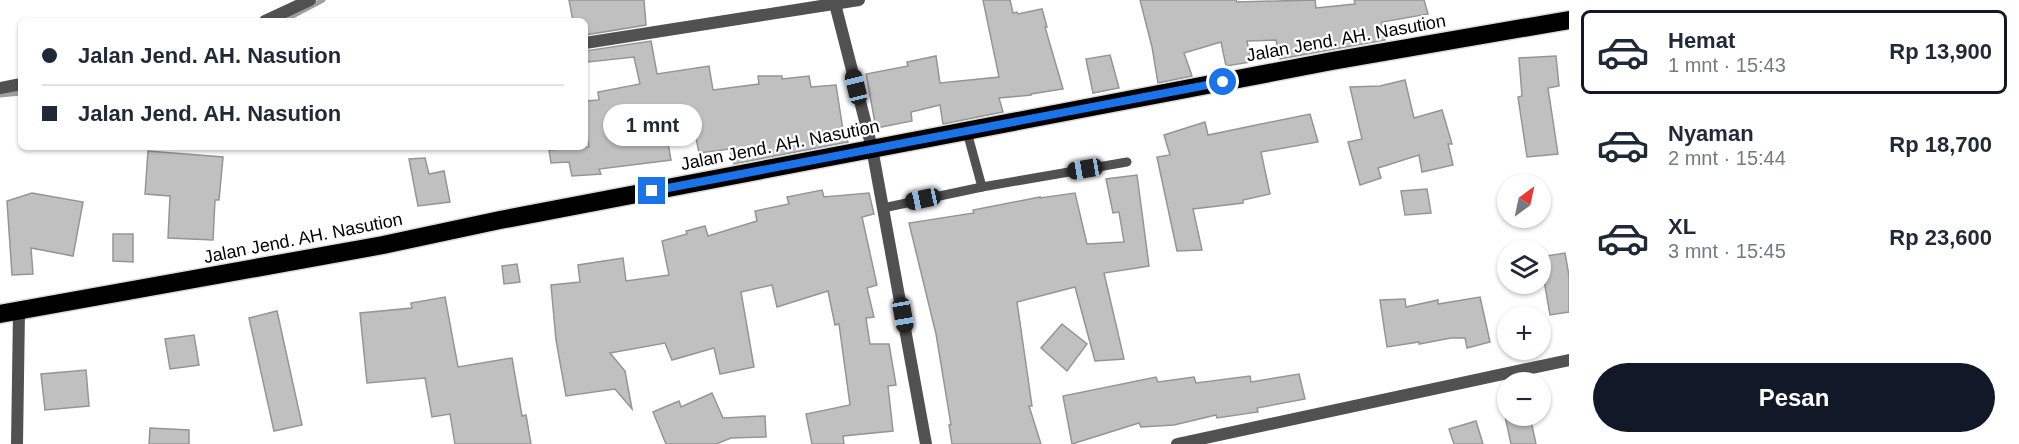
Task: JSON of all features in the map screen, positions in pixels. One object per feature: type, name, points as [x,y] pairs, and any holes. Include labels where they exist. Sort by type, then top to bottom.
[{"type":"highway","name":"Jalan Jend. AH. Nasution","points":[[0,314],[383,245],[500,220],[1321,63],[1569,20]]},
{"type":"street","points":[[271,18],[310,0]]},
{"type":"street","points":[[588,43],[834,2],[860,0]]},
{"type":"street","points":[[834,2],[872,148],[926,444]]},
{"type":"street","points":[[0,87],[18,84]]},
{"type":"street","points":[[17,444],[19,311]]},
{"type":"street","points":[[1177,444],[1569,360]]},
{"type":"lane","points":[[967,132],[982,186]]},
{"type":"lane","points":[[883,208],[982,186],[1127,162]]},
{"type":"building","points":[[569,0],[644,0],[646,25],[588,35],[588,18],[572,18]]},
{"type":"building","points":[[983,0],[1010,0],[1013,13],[1018,14],[1042,9],[1063,89],[999,98],[1003,112],[943,124],[940,105],[911,112],[912,121],[876,128],[866,74],[908,66],[907,62],[936,56],[940,83],[999,77]]},
{"type":"building","points":[[1140,0],[1236,0],[1237,2],[1315,0],[1316,8],[1355,4],[1354,0],[1424,0],[1428,14],[1382,22],[1385,40],[1280,59],[1276,40],[1247,41],[1251,62],[1226,66],[1221,42],[1184,53],[1192,76],[1158,83]]},
{"type":"building","points":[[651,41],[657,74],[709,66],[713,90],[759,84],[758,76],[782,76],[782,79],[809,76],[811,87],[836,85],[843,130],[848,142],[734,164],[730,149],[699,153],[696,138],[667,137],[671,160],[599,169],[601,174],[572,176],[569,162],[551,163],[549,150],[588,150],[588,101],[599,100],[598,92],[640,84],[634,57],[588,62],[588,51]]},
{"type":"building","points":[[1110,55],[1119,88],[1093,93],[1086,59]]},
{"type":"building","points":[[1556,56],[1559,86],[1548,88],[1558,154],[1527,157],[1518,97],[1522,96],[1519,58]]},
{"type":"building","points":[[1405,80],[1414,118],[1442,110],[1452,144],[1448,144],[1453,165],[1422,172],[1419,155],[1378,168],[1381,178],[1360,185],[1348,142],[1362,139],[1350,87],[1380,86]]},
{"type":"building","points":[[1310,114],[1318,142],[1261,152],[1270,194],[1243,200],[1243,203],[1193,209],[1202,250],[1177,251],[1157,157],[1170,155],[1164,135],[1205,122],[1208,135]]},
{"type":"building","points":[[148,151],[223,157],[219,200],[215,200],[213,240],[168,238],[170,196],[145,194]]},
{"type":"building","points":[[425,158],[429,174],[444,171],[450,202],[418,206],[409,159]]},
{"type":"building","points":[[1137,175],[1149,266],[1104,273],[1124,359],[1095,361],[1075,287],[1017,302],[1032,406],[1029,406],[1041,444],[952,444],[936,334],[909,223],[974,213],[973,210],[1040,197],[1075,193],[1087,244],[1124,242],[1119,212],[1113,213],[1106,179]]},
{"type":"building","points":[[1427,189],[1431,213],[1405,215],[1401,191]]},
{"type":"building","points":[[822,190],[824,197],[869,193],[874,214],[862,217],[877,285],[867,288],[874,317],[866,318],[870,344],[889,344],[896,385],[888,386],[893,431],[843,436],[844,444],[812,444],[806,414],[850,405],[839,324],[835,325],[828,291],[777,307],[772,285],[741,292],[754,367],[720,374],[714,348],[672,360],[665,343],[610,353],[625,371],[632,409],[615,389],[566,396],[556,340],[551,285],[580,282],[578,265],[623,258],[626,281],[669,275],[662,241],[705,226],[708,236],[757,221],[755,211],[789,204],[787,197]]},
{"type":"building","points":[[32,193],[83,202],[73,256],[31,248],[33,274],[12,275],[7,201]]},
{"type":"building","points":[[113,234],[133,234],[133,262],[113,261]]},
{"type":"building","points":[[1565,253],[1569,276],[1569,312],[1551,315],[1551,306],[1548,306],[1546,294],[1551,294],[1551,255]]},
{"type":"building","points":[[517,264],[520,282],[504,284],[502,266]]},
{"type":"building","points":[[445,297],[458,367],[512,358],[522,416],[526,415],[531,444],[455,444],[450,414],[432,417],[425,378],[367,383],[360,313],[412,308],[411,303]]},
{"type":"building","points":[[1480,297],[1490,342],[1467,348],[1465,338],[1451,338],[1387,347],[1380,300],[1405,299],[1406,307],[1438,300],[1438,304]]},
{"type":"building","points":[[277,311],[302,425],[274,431],[249,318]]},
{"type":"building","points":[[1062,324],[1087,344],[1067,371],[1041,348]]},
{"type":"building","points":[[194,335],[199,365],[170,369],[165,339]]},
{"type":"building","points":[[86,370],[89,406],[45,410],[41,374]]},
{"type":"building","points":[[1299,374],[1305,399],[1257,408],[1258,412],[1217,418],[1216,415],[1174,425],[1141,427],[1139,423],[1072,444],[1063,396],[1156,377],[1158,382],[1194,377],[1196,383],[1250,376],[1251,382]]},
{"type":"building","points":[[712,393],[723,418],[765,416],[766,437],[731,438],[716,444],[666,444],[653,412],[679,401],[681,407]]},
{"type":"building","points":[[1476,421],[1483,444],[1454,444],[1449,429]]},
{"type":"building","points":[[1507,426],[1532,426],[1536,444],[1511,444]]},
{"type":"building","points":[[150,428],[189,430],[189,444],[149,444]]},
{"type":"waterway","points":[[289,18],[323,0]]},
{"type":"waterway","points":[[0,95],[18,93]]},
{"type":"route","points":[[652,191],[1223,82]]}]
